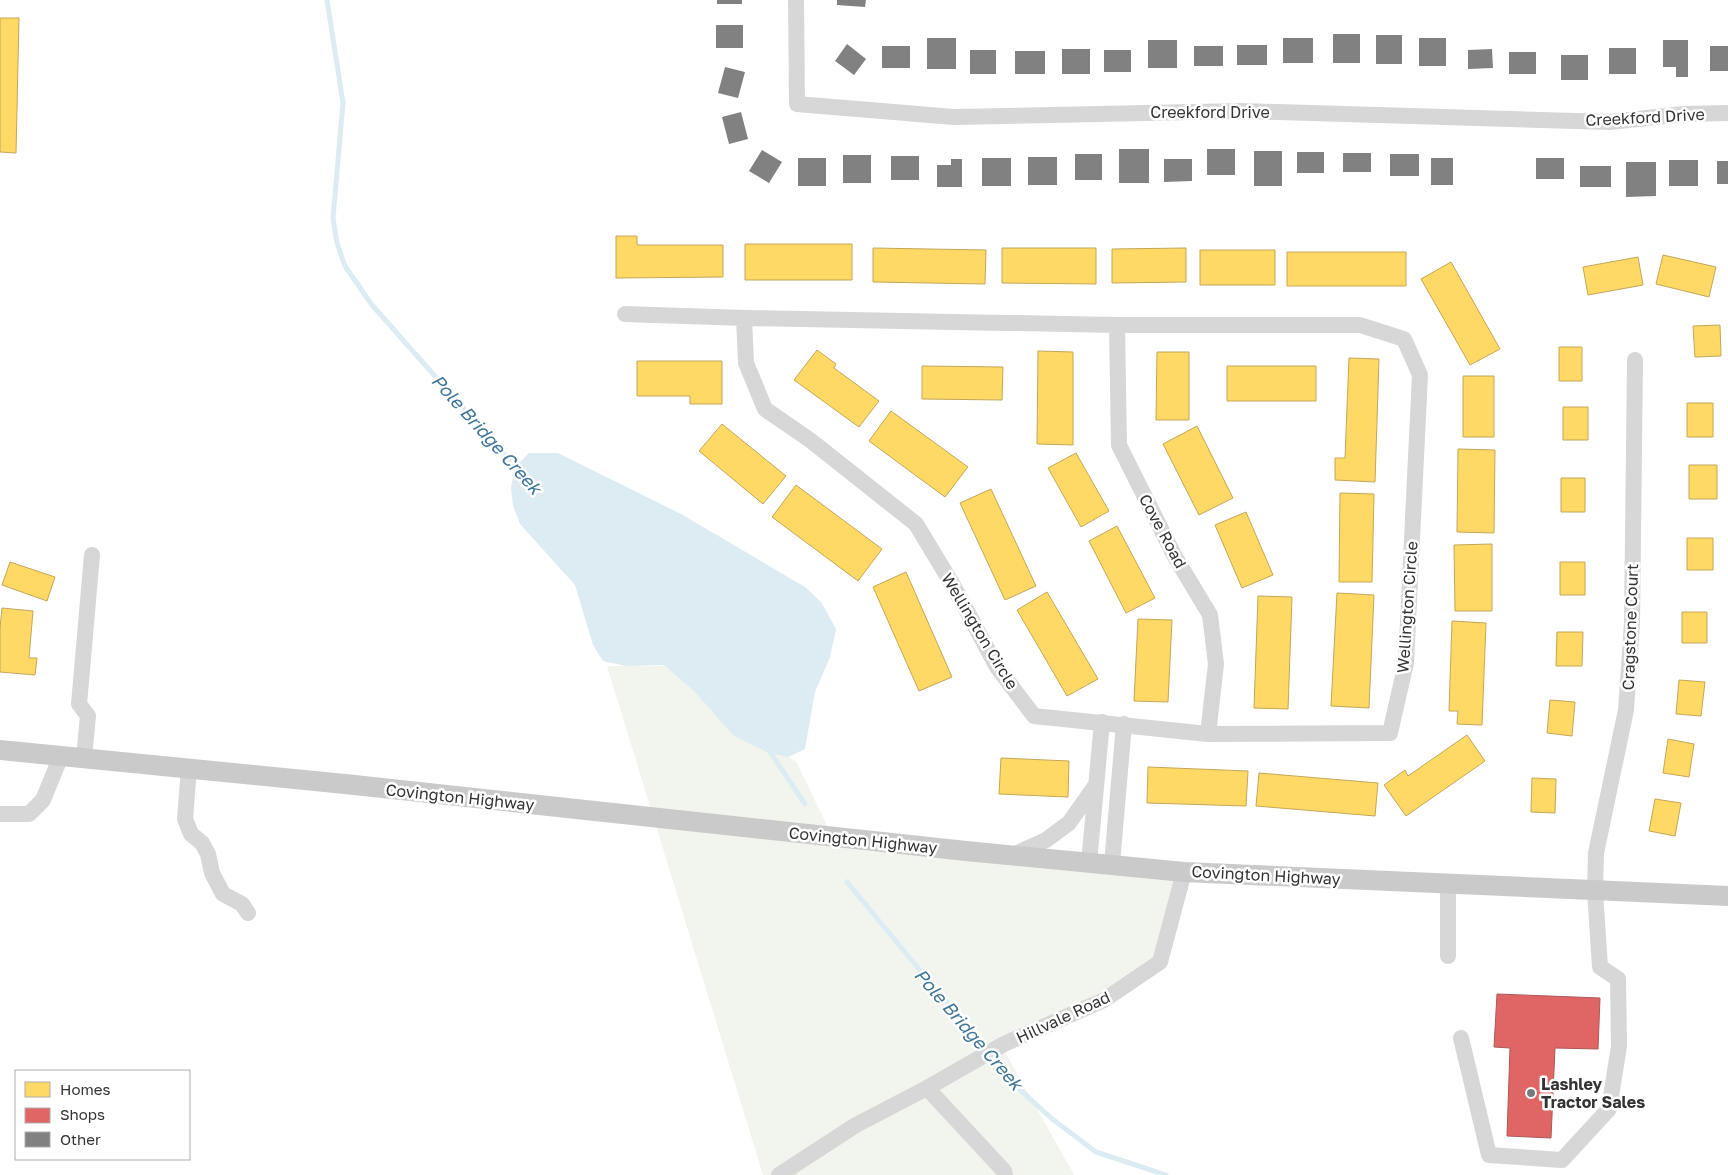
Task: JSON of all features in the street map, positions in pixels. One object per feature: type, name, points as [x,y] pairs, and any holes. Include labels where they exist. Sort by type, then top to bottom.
[{"type":"main road","name":"Covington Highway","points":[[0,750],[1184,872],[1728,896]]},
{"type":"street","name":"Creekford Drive","points":[[796,0],[797,104],[954,117],[1241,111],[1610,122],[1684,114],[1728,113]]},
{"type":"street","name":"Wellington Circle","points":[[625,314],[1117,325],[1360,325],[1404,339],[1420,375],[1406,663],[1390,733],[1208,734],[1034,716],[997,667],[954,587],[916,524],[810,440],[765,409],[746,363],[744,318]]},
{"type":"street","name":"Cove Road","points":[[1117,325],[1118,445],[1174,554],[1210,615],[1216,664],[1208,734]]},
{"type":"street","name":"Cragstone Court","points":[[1461,1038],[1489,1156],[1562,1160],[1610,1109],[1619,1046],[1618,979],[1600,967],[1595,891],[1596,854],[1626,710],[1632,624],[1635,360]]},
{"type":"street","points":[[84,758],[88,716],[79,704],[92,554]]},
{"type":"street","points":[[1089,863],[1102,722]]},
{"type":"street","points":[[1112,864],[1124,724]]},
{"type":"street","points":[[0,814],[30,814],[43,800],[61,756]]},
{"type":"street","points":[[188,768],[185,819],[191,834],[202,843],[208,854],[212,874],[223,894],[242,904],[248,913]]},
{"type":"street","points":[[1013,855],[1046,840],[1069,823],[1096,784]]},
{"type":"street","name":"Hillvale Road","points":[[779,1175],[856,1125],[928,1088],[1004,1044],[1104,1000],[1160,962],[1184,872]]},
{"type":"street","points":[[1448,884],[1448,956]]},
{"type":"street","points":[[928,1088],[1004,1171],[1005,1175]]},
{"type":"shaded area","points":[[529,453],[558,453],[681,514],[805,587],[821,602],[836,629],[830,657],[815,692],[805,749],[788,757],[769,753],[734,736],[693,690],[664,665],[626,666],[603,661],[593,645],[575,585],[520,524],[513,506],[511,488],[515,467]]},
{"type":"shaded area","points":[[607,666],[677,666],[797,763],[831,834],[996,855],[1116,855],[1180,882],[1160,962],[1001,1045],[1074,1175],[763,1175]]},
{"type":"building: Homes","points":[[0,18],[19,18],[16,153],[0,152]]},
{"type":"building: Homes","points":[[616,236],[637,236],[637,245],[723,245],[723,277],[616,278]]},
{"type":"building: Homes","points":[[745,244],[852,244],[852,280],[745,280]]},
{"type":"building: Homes","points":[[873,248],[986,250],[985,284],[873,282]]},
{"type":"building: Homes","points":[[1002,248],[1096,248],[1096,284],[1002,283]]},
{"type":"building: Homes","points":[[1186,248],[1186,282],[1112,283],[1112,249]]},
{"type":"building: Homes","points":[[1200,250],[1275,250],[1275,285],[1200,285]]},
{"type":"building: Homes","points":[[1287,252],[1406,252],[1406,286],[1287,286]]},
{"type":"building: Homes","points":[[1663,255],[1716,267],[1709,297],[1656,284]]},
{"type":"building: Homes","points":[[1638,257],[1643,285],[1588,295],[1583,267]]},
{"type":"building: Homes","points":[[1451,262],[1500,349],[1470,365],[1421,279]]},
{"type":"building: Homes","points":[[1720,325],[1721,356],[1695,357],[1693,326]]},
{"type":"building: Homes","points":[[1559,347],[1582,347],[1582,381],[1559,381]]},
{"type":"building: Homes","points":[[817,350],[836,364],[834,368],[879,401],[859,427],[794,380]]},
{"type":"building: Homes","points":[[1038,351],[1073,352],[1073,445],[1037,444]]},
{"type":"building: Homes","points":[[1157,352],[1189,352],[1189,420],[1156,420]]},
{"type":"building: Homes","points":[[1349,358],[1379,359],[1375,482],[1335,480],[1335,458],[1345,458]]},
{"type":"building: Homes","points":[[637,361],[722,361],[722,404],[690,404],[690,396],[637,396]]},
{"type":"building: Homes","points":[[922,366],[1003,367],[1002,400],[922,399]]},
{"type":"building: Homes","points":[[1227,366],[1316,366],[1316,401],[1227,401]]},
{"type":"building: Homes","points":[[1463,376],[1494,376],[1494,437],[1463,437]]},
{"type":"building: Homes","points":[[1687,403],[1713,403],[1713,437],[1687,437]]},
{"type":"building: Homes","points":[[1563,407],[1588,407],[1588,440],[1563,440]]},
{"type":"building: Homes","points":[[891,411],[968,467],[945,497],[869,441]]},
{"type":"building: Homes","points":[[722,424],[786,476],[763,504],[699,451]]},
{"type":"building: Homes","points":[[1197,426],[1233,498],[1199,515],[1163,444]]},
{"type":"building: Homes","points":[[1458,449],[1495,450],[1494,533],[1457,532]]},
{"type":"building: Homes","points":[[1076,453],[1109,511],[1081,527],[1048,468]]},
{"type":"building: Homes","points":[[1689,465],[1717,465],[1717,499],[1689,499]]},
{"type":"building: Homes","points":[[1561,478],[1585,478],[1585,512],[1561,512]]},
{"type":"building: Homes","points":[[796,485],[882,549],[858,581],[772,517]]},
{"type":"building: Homes","points":[[991,489],[1036,586],[1005,600],[960,503]]},
{"type":"building: Homes","points":[[1340,493],[1374,494],[1372,582],[1339,582]]},
{"type":"building: Homes","points":[[1246,512],[1273,575],[1242,588],[1215,525]]},
{"type":"building: Homes","points":[[1117,526],[1155,598],[1126,613],[1089,541]]},
{"type":"building: Homes","points":[[1687,538],[1713,538],[1713,570],[1687,570]]},
{"type":"building: Homes","points":[[1492,544],[1492,611],[1455,611],[1454,545]]},
{"type":"building: Homes","points":[[10,562],[55,577],[47,601],[2,585]]},
{"type":"building: Homes","points":[[1560,562],[1585,562],[1585,595],[1560,595]]},
{"type":"building: Homes","points":[[906,572],[952,677],[919,691],[873,587]]},
{"type":"building: Homes","points":[[1047,592],[1098,679],[1067,696],[1017,610]]},
{"type":"building: Homes","points":[[1337,593],[1374,595],[1369,708],[1331,706]]},
{"type":"building: Homes","points":[[1258,596],[1292,597],[1288,709],[1254,708]]},
{"type":"building: Homes","points":[[2,608],[33,611],[29,658],[37,658],[35,675],[0,672]]},
{"type":"building: Homes","points":[[1682,612],[1707,612],[1707,643],[1682,643]]},
{"type":"building: Homes","points":[[1138,619],[1172,620],[1168,702],[1134,701]]},
{"type":"building: Homes","points":[[1452,621],[1486,623],[1482,725],[1457,724],[1458,711],[1449,711]]},
{"type":"building: Homes","points":[[1557,632],[1583,632],[1582,666],[1556,666]]},
{"type":"building: Homes","points":[[1679,680],[1705,682],[1701,716],[1676,714]]},
{"type":"building: Homes","points":[[1550,700],[1575,702],[1572,736],[1547,733]]},
{"type":"building: Homes","points":[[1467,735],[1485,761],[1406,816],[1384,785],[1405,770],[1408,776]]},
{"type":"building: Homes","points":[[1668,739],[1694,744],[1689,777],[1663,773]]},
{"type":"building: Homes","points":[[1001,758],[1069,761],[1068,797],[999,794]]},
{"type":"building: Homes","points":[[1148,767],[1248,771],[1246,806],[1147,803]]},
{"type":"building: Homes","points":[[1259,773],[1378,783],[1375,816],[1256,806]]},
{"type":"building: Homes","points":[[1532,778],[1556,779],[1555,813],[1531,812]]},
{"type":"building: Homes","points":[[1655,799],[1681,803],[1675,836],[1649,831]]},
{"type":"building: Shops","name":"Lashley Tractor Sales","points":[[1497,994],[1600,998],[1598,1049],[1555,1048],[1551,1138],[1507,1136],[1510,1048],[1494,1047]]},
{"type":"building: Other","points":[[717,0],[742,0],[742,4],[717,4]]},
{"type":"building: Other","points":[[837,0],[866,0],[865,7],[837,5]]},
{"type":"building: Other","points":[[716,25],[743,25],[743,48],[716,48]]},
{"type":"building: Other","points":[[1333,34],[1360,34],[1360,63],[1333,63]]},
{"type":"building: Other","points":[[1376,35],[1402,35],[1402,64],[1376,64]]},
{"type":"building: Other","points":[[927,38],[956,38],[956,69],[927,69]]},
{"type":"building: Other","points":[[1283,38],[1313,38],[1313,63],[1283,63]]},
{"type":"building: Other","points":[[1419,38],[1446,38],[1446,66],[1419,66]]},
{"type":"building: Other","points":[[1148,40],[1177,40],[1177,68],[1148,68]]},
{"type":"building: Other","points":[[1663,40],[1688,40],[1688,77],[1676,77],[1676,67],[1663,67]]},
{"type":"building: Other","points":[[847,44],[866,59],[854,75],[835,61]]},
{"type":"building: Other","points":[[1237,45],[1267,45],[1267,65],[1237,65]]},
{"type":"building: Other","points":[[882,46],[910,46],[910,68],[882,68]]},
{"type":"building: Other","points":[[1194,46],[1223,46],[1223,66],[1194,66]]},
{"type":"building: Other","points":[[1710,46],[1728,46],[1728,71],[1710,71]]},
{"type":"building: Other","points":[[1609,48],[1636,48],[1636,74],[1609,74]]},
{"type":"building: Other","points":[[1062,49],[1090,49],[1090,74],[1062,74]]},
{"type":"building: Other","points":[[1492,49],[1493,68],[1468,69],[1468,50]]},
{"type":"building: Other","points":[[970,50],[996,50],[996,74],[970,74]]},
{"type":"building: Other","points":[[1104,50],[1131,50],[1131,72],[1104,72]]},
{"type":"building: Other","points":[[1015,51],[1045,51],[1045,74],[1015,74]]},
{"type":"building: Other","points":[[1509,52],[1536,52],[1536,74],[1509,74]]},
{"type":"building: Other","points":[[1561,55],[1588,55],[1588,80],[1561,80]]},
{"type":"building: Other","points":[[725,67],[745,72],[738,98],[718,93]]},
{"type":"building: Other","points":[[741,112],[748,139],[729,144],[722,117]]},
{"type":"building: Other","points":[[1119,149],[1149,149],[1149,183],[1119,183]]},
{"type":"building: Other","points":[[1207,149],[1235,149],[1235,175],[1207,175]]},
{"type":"building: Other","points":[[762,150],[782,162],[769,183],[749,171]]},
{"type":"building: Other","points":[[1254,151],[1282,151],[1282,186],[1254,186]]},
{"type":"building: Other","points":[[1297,152],[1324,152],[1324,173],[1297,173]]},
{"type":"building: Other","points":[[1343,153],[1371,153],[1371,172],[1343,172]]},
{"type":"building: Other","points":[[1075,154],[1102,154],[1102,180],[1075,180]]},
{"type":"building: Other","points":[[1390,154],[1419,154],[1419,176],[1390,176]]},
{"type":"building: Other","points":[[843,155],[871,155],[871,183],[843,183]]},
{"type":"building: Other","points":[[891,156],[919,156],[919,180],[891,180]]},
{"type":"building: Other","points":[[1028,157],[1057,157],[1057,185],[1028,185]]},
{"type":"building: Other","points":[[798,158],[826,158],[826,186],[798,186]]},
{"type":"building: Other","points":[[982,158],[1011,158],[1011,186],[982,186]]},
{"type":"building: Other","points":[[1431,158],[1453,158],[1453,185],[1431,185]]},
{"type":"building: Other","points":[[1536,158],[1564,158],[1564,179],[1536,179]]},
{"type":"building: Other","points":[[951,159],[962,159],[962,187],[937,187],[937,165],[951,165]]},
{"type":"building: Other","points":[[1164,159],[1192,159],[1192,181],[1164,182]]},
{"type":"building: Other","points":[[1669,160],[1698,160],[1698,186],[1669,186]]},
{"type":"building: Other","points":[[1717,161],[1728,161],[1728,184],[1717,184]]},
{"type":"building: Other","points":[[1626,162],[1656,162],[1656,196],[1626,197]]},
{"type":"building: Other","points":[[1580,166],[1611,166],[1611,187],[1580,187]]},
{"type":"waterway","name":"Pole Bridge Creek","points":[[327,0],[343,103],[333,218],[337,243],[345,266],[372,305],[519,471]]},
{"type":"waterway","name":"Pole Bridge Creek","points":[[768,749],[805,804]]},
{"type":"waterway","name":"Pole Bridge Creek","points":[[847,882],[1005,1076],[1051,1118],[1096,1152],[1166,1175]]},
{"type":"place","name":"Lashley Tractor Sales","points":[[1531,1093]]}]
